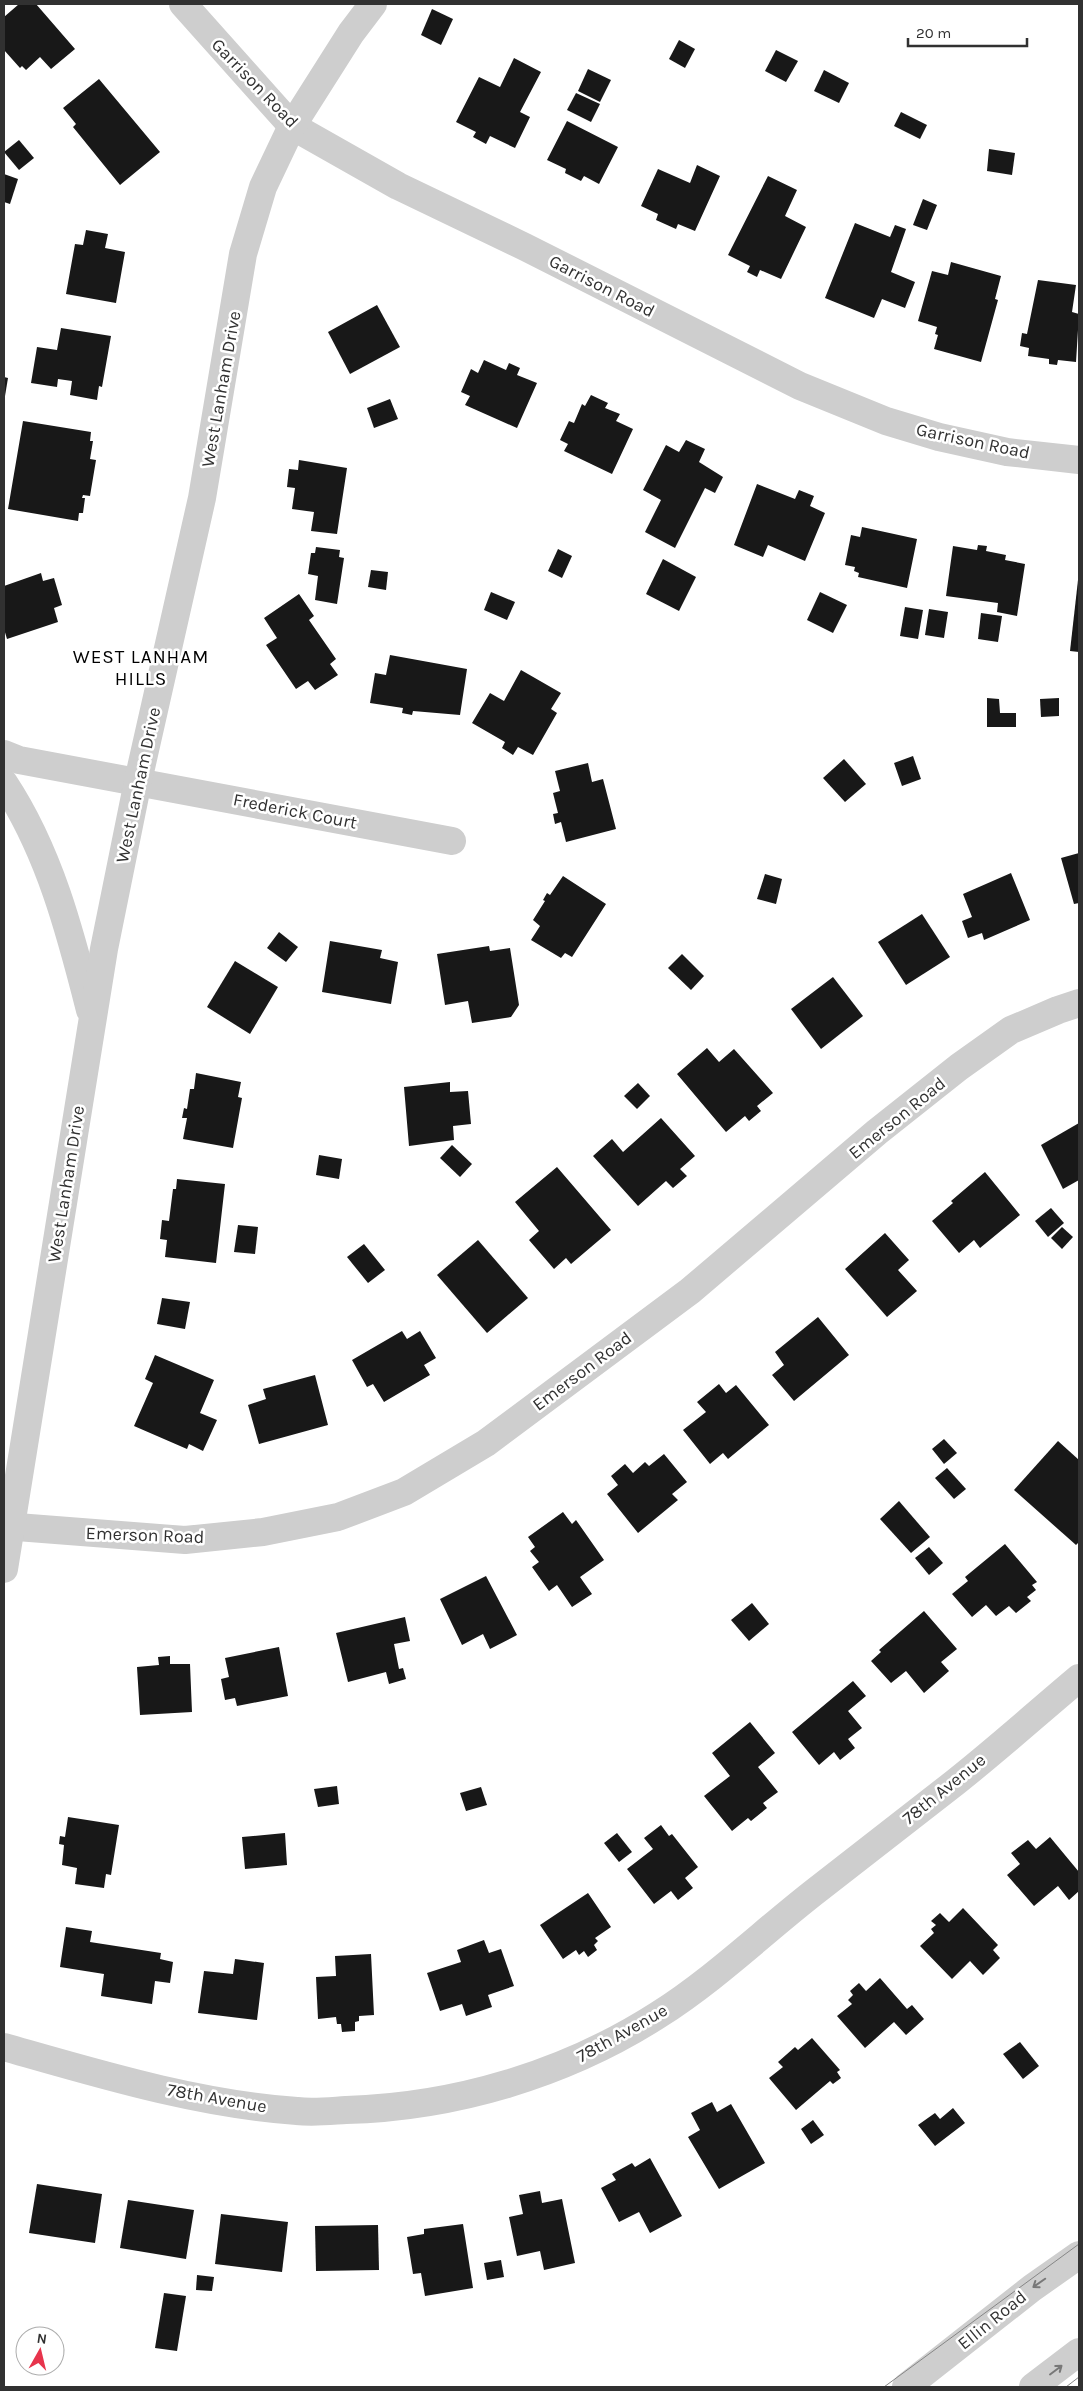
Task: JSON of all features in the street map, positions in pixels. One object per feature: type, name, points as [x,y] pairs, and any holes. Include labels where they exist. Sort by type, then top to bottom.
[{"type":"street","name":"Garrison Road","points":[[183,4],[292,126],[398,186],[800,386],[886,421],[939,437],[1007,452],[1079,460]]},
{"type":"street","name":"West Lanham Drive","points":[[4,1569],[7,1526],[104,949],[138,782],[202,498],[243,254],[263,186],[292,126],[351,33],[373,4]]},
{"type":"street","name":"Frederick Court","points":[[4,754],[19,760],[452,841]]},
{"type":"street","points":[[4,783],[19,805],[42,855],[63,908],[93,1022]]},
{"type":"street","name":"Emerson Road","points":[[7,1526],[184,1540],[263,1532],[338,1518],[404,1492],[486,1443],[690,1291],[877,1132],[959,1067],[1011,1030],[1079,1003]]},
{"type":"street","name":"78th Avenue","points":[[4,2047],[146,2085],[221,2101],[299,2112],[388,2109],[464,2095],[527,2078],[598,2050],[667,2009],[721,1969],[802,1902],[949,1787],[1079,1678]]},
{"type":"street","name":"Ellin Road","points":[[906,2387],[1032,2288],[1079,2255]]},
{"type":"street","points":[[1033,2387],[1079,2352]]},
{"type":"building","points":[[19,4],[36,4],[75,49],[51,69],[40,57],[26,70],[22,66],[20,68],[4,50],[4,17]]},
{"type":"building","points":[[432,9],[453,19],[441,45],[421,35]]},
{"type":"building","points":[[679,40],[695,49],[685,68],[669,59]]},
{"type":"building","points":[[776,50],[798,61],[786,82],[765,71]]},
{"type":"building","points":[[514,58],[541,72],[520,112],[530,117],[515,148],[490,136],[486,144],[473,137],[476,132],[456,122],[479,77],[500,87]]},
{"type":"building","points":[[588,69],[611,80],[600,102],[578,91]]},
{"type":"building","points":[[824,70],[849,83],[839,103],[814,91]]},
{"type":"building","points":[[99,79],[160,152],[120,185],[73,127],[76,124],[63,108]]},
{"type":"building","points":[[576,93],[600,104],[591,122],[567,110]]},
{"type":"building","points":[[901,112],[927,125],[920,139],[894,126]]},
{"type":"building","points":[[567,121],[618,147],[599,184],[584,176],[581,181],[565,173],[566,169],[547,160]]},
{"type":"building","points":[[19,140],[34,158],[19,170],[4,152]]},
{"type":"building","points":[[989,149],[1015,153],[1012,175],[987,171]]},
{"type":"building","points":[[697,165],[720,176],[695,231],[678,224],[676,229],[656,220],[658,214],[641,206],[658,169],[690,183]]},
{"type":"building","points":[[4,174],[18,179],[10,204],[4,202]]},
{"type":"building","points":[[768,176],[797,190],[785,216],[806,227],[781,279],[760,270],[757,277],[747,272],[750,266],[728,255]]},
{"type":"building","points":[[923,199],[937,205],[927,230],[913,225]]},
{"type":"building","points":[[855,223],[890,237],[895,225],[906,229],[891,272],[915,282],[905,308],[882,299],[874,318],[825,298]]},
{"type":"building","points":[[86,230],[108,234],[105,248],[125,252],[116,303],[66,294],[75,244],[83,245]]},
{"type":"building","points":[[951,262],[1001,276],[995,299],[998,300],[981,362],[934,349],[938,335],[935,334],[937,327],[918,321],[932,271],[948,275]]},
{"type":"building","points":[[1038,280],[1076,285],[1072,312],[1079,314],[1076,362],[1058,360],[1057,365],[1049,364],[1049,359],[1028,356],[1029,348],[1020,346],[1022,333],[1027,334]]},
{"type":"building","points":[[377,305],[400,347],[350,374],[328,332]]},
{"type":"building","points":[[61,328],[111,336],[102,387],[99,386],[97,400],[70,395],[72,381],[58,379],[57,387],[31,383],[37,347],[57,350]]},
{"type":"building","points":[[484,360],[506,370],[509,363],[520,368],[517,375],[537,383],[517,428],[465,405],[470,396],[461,392],[471,369],[478,373]]},
{"type":"building","points":[[4,377],[8,378],[5,396],[4,396]]},
{"type":"building","points":[[591,395],[608,403],[605,408],[620,414],[616,421],[633,429],[612,474],[564,451],[568,444],[560,440],[569,421],[574,423],[582,404],[585,406]]},
{"type":"building","points":[[390,399],[398,419],[374,428],[367,408]]},
{"type":"building","points":[[23,421],[91,432],[90,441],[93,441],[90,459],[96,460],[90,496],[83,495],[82,498],[85,498],[83,513],[79,513],[78,521],[8,509]]},
{"type":"building","points":[[686,440],[705,449],[699,462],[723,477],[715,493],[705,488],[675,548],[645,532],[661,500],[643,490],[666,445],[679,452]]},
{"type":"building","points":[[299,460],[347,468],[337,534],[311,531],[314,512],[292,509],[295,488],[287,487],[289,469],[298,470]]},
{"type":"building","points":[[757,484],[795,499],[799,490],[814,496],[810,506],[825,513],[805,561],[768,545],[763,557],[734,545]]},
{"type":"building","points":[[862,527],[917,539],[907,588],[858,577],[859,573],[854,571],[855,567],[845,565],[851,535],[860,537]]},
{"type":"building","points":[[978,545],[987,546],[986,551],[1006,555],[1005,560],[1025,564],[1017,616],[997,612],[998,603],[946,596],[953,546],[977,550]]},
{"type":"building","points":[[316,547],[340,550],[339,557],[344,558],[337,604],[315,600],[318,576],[308,574],[311,553],[315,553]]},
{"type":"building","points":[[558,549],[572,556],[562,578],[548,571]]},
{"type":"building","points":[[663,559],[696,577],[679,611],[646,594]]},
{"type":"building","points":[[371,570],[388,572],[386,590],[368,587]]},
{"type":"building","points":[[41,573],[43,581],[54,578],[62,605],[54,608],[58,622],[7,639],[4,629],[4,586]]},
{"type":"building","points":[[1079,580],[1079,652],[1070,651]]},
{"type":"building","points":[[491,592],[515,602],[507,620],[484,610]]},
{"type":"building","points":[[820,592],[847,605],[833,633],[807,620]]},
{"type":"building","points":[[299,594],[314,616],[309,620],[336,659],[330,664],[338,675],[315,690],[308,681],[296,689],[266,645],[277,638],[264,618]]},
{"type":"building","points":[[905,607],[923,610],[918,639],[900,636]]},
{"type":"building","points":[[929,609],[948,612],[944,638],[925,635]]},
{"type":"building","points":[[981,613],[1002,616],[998,642],[978,639]]},
{"type":"building","points":[[390,655],[467,669],[460,715],[413,711],[412,715],[402,713],[403,708],[370,703],[375,673],[386,675]]},
{"type":"building","points":[[521,670],[561,693],[551,709],[557,713],[533,755],[518,747],[513,755],[502,748],[505,742],[472,723],[490,693],[504,701]]},
{"type":"building","points":[[987,698],[999,699],[1000,713],[1016,713],[1016,727],[987,727]]},
{"type":"building","points":[[1059,698],[1059,716],[1041,717],[1040,699]]},
{"type":"building","points":[[913,756],[921,779],[902,786],[894,763]]},
{"type":"building","points":[[844,759],[866,784],[845,802],[823,778]]},
{"type":"building","points":[[588,763],[592,782],[603,779],[616,829],[566,842],[561,822],[555,824],[553,814],[558,813],[553,793],[560,791],[555,771]]},
{"type":"building","points":[[1079,853],[1079,903],[1074,904],[1061,858]]},
{"type":"building","points":[[1011,873],[1030,920],[984,940],[982,933],[968,938],[962,921],[972,917],[963,894]]},
{"type":"building","points":[[765,874],[782,879],[776,904],[757,899]]},
{"type":"building","points":[[563,876],[606,904],[572,957],[565,953],[561,958],[531,940],[540,926],[533,920],[545,901],[543,900],[547,893],[550,895]]},
{"type":"building","points":[[922,914],[950,957],[906,985],[878,942]]},
{"type":"building","points":[[279,932],[298,947],[286,962],[267,948]]},
{"type":"building","points":[[330,941],[382,950],[380,958],[398,962],[391,1004],[322,992]]},
{"type":"building","points":[[489,946],[490,951],[510,948],[519,1005],[511,1017],[472,1023],[468,1001],[445,1005],[437,954]]},
{"type":"building","points":[[682,954],[704,976],[691,990],[668,968]]},
{"type":"building","points":[[235,961],[278,987],[250,1034],[207,1007]]},
{"type":"building","points":[[833,977],[863,1016],[821,1049],[791,1009]]},
{"type":"building","points":[[707,1048],[719,1062],[734,1049],[773,1093],[757,1106],[761,1111],[749,1121],[745,1116],[726,1132],[677,1074]]},
{"type":"building","points":[[196,1073],[241,1082],[238,1097],[242,1098],[233,1148],[183,1139],[187,1118],[182,1118],[184,1108],[187,1109],[190,1089],[194,1089]]},
{"type":"building","points":[[450,1082],[450,1092],[468,1091],[471,1124],[453,1126],[454,1140],[409,1146],[404,1087]]},
{"type":"building","points":[[638,1083],[650,1096],[637,1109],[624,1096]]},
{"type":"building","points":[[661,1118],[695,1156],[680,1169],[687,1176],[673,1188],[666,1181],[638,1206],[593,1156],[612,1139],[623,1152]]},
{"type":"building","points":[[1079,1123],[1079,1180],[1063,1189],[1041,1145]]},
{"type":"building","points":[[452,1145],[472,1164],[460,1177],[440,1158]]},
{"type":"building","points":[[319,1155],[342,1159],[339,1179],[316,1175]]},
{"type":"building","points":[[557,1167],[611,1230],[571,1264],[566,1258],[554,1269],[529,1240],[539,1231],[515,1202]]},
{"type":"building","points":[[985,1172],[1020,1215],[980,1248],[974,1240],[959,1253],[932,1221],[953,1203],[951,1201]]},
{"type":"building","points":[[177,1179],[225,1184],[216,1263],[165,1257],[167,1240],[160,1239],[162,1220],[169,1221],[173,1189],[176,1189]]},
{"type":"building","points":[[1051,1208],[1064,1223],[1048,1237],[1035,1221]]},
{"type":"building","points":[[238,1225],[258,1227],[255,1254],[234,1252]]},
{"type":"building","points":[[1062,1227],[1073,1237],[1062,1249],[1051,1238]]},
{"type":"building","points":[[885,1233],[909,1260],[898,1270],[917,1291],[887,1317],[845,1269]]},
{"type":"building","points":[[478,1240],[528,1298],[487,1333],[437,1275]]},
{"type":"building","points":[[364,1244],[385,1270],[368,1283],[347,1257]]},
{"type":"building","points":[[162,1298],[190,1302],[185,1329],[157,1324]]},
{"type":"building","points":[[818,1317],[849,1355],[794,1401],[772,1375],[784,1365],[775,1352]]},
{"type":"building","points":[[402,1331],[407,1339],[420,1331],[436,1358],[424,1365],[430,1375],[384,1402],[373,1384],[367,1387],[352,1360]]},
{"type":"building","points":[[155,1355],[214,1380],[200,1413],[217,1420],[203,1451],[189,1444],[187,1449],[134,1426],[153,1383],[145,1379]]},
{"type":"building","points":[[315,1375],[328,1425],[259,1444],[248,1405],[266,1399],[263,1389]]},
{"type":"building","points":[[719,1384],[726,1393],[736,1385],[769,1425],[728,1459],[723,1453],[710,1464],[683,1430],[706,1412],[697,1402]]},
{"type":"building","points":[[944,1439],[957,1453],[944,1464],[932,1449]]},
{"type":"building","points":[[1058,1441],[1079,1460],[1079,1542],[1076,1545],[1014,1490]]},
{"type":"building","points":[[664,1454],[687,1482],[672,1494],[678,1500],[638,1533],[607,1494],[618,1485],[611,1476],[625,1464],[633,1473],[645,1462],[649,1466]]},
{"type":"building","points":[[947,1468],[966,1489],[954,1499],[935,1478]]},
{"type":"building","points":[[899,1501],[930,1537],[911,1553],[880,1519]]},
{"type":"building","points":[[563,1512],[572,1524],[576,1520],[604,1560],[580,1577],[592,1594],[572,1607],[557,1585],[549,1591],[532,1567],[539,1562],[530,1551],[535,1547],[528,1537]]},
{"type":"building","points":[[1005,1544],[1037,1582],[1032,1585],[1036,1590],[1027,1597],[1031,1601],[1016,1613],[1009,1606],[996,1616],[986,1605],[972,1617],[952,1594],[968,1581],[965,1577]]},
{"type":"building","points":[[929,1547],[943,1563],[929,1575],[915,1558]]},
{"type":"building","points":[[486,1576],[517,1635],[490,1649],[483,1634],[462,1645],[440,1599]]},
{"type":"building","points":[[752,1603],[769,1624],[749,1641],[731,1620]]},
{"type":"building","points":[[924,1611],[957,1649],[941,1662],[949,1671],[924,1693],[906,1671],[891,1683],[871,1661],[881,1652],[879,1650]]},
{"type":"building","points":[[405,1617],[410,1641],[394,1644],[399,1669],[403,1668],[406,1679],[389,1684],[386,1672],[348,1682],[336,1633]]},
{"type":"building","points":[[279,1647],[288,1696],[237,1706],[235,1698],[225,1700],[221,1679],[229,1677],[225,1658]]},
{"type":"building","points":[[170,1656],[170,1664],[190,1664],[192,1712],[140,1715],[137,1667],[159,1665],[158,1657]]},
{"type":"building","points":[[853,1681],[866,1696],[848,1711],[862,1728],[848,1739],[855,1748],[840,1760],[834,1752],[819,1765],[792,1732]]},
{"type":"building","points":[[750,1722],[775,1753],[758,1767],[778,1792],[763,1803],[767,1808],[751,1821],[748,1818],[732,1831],[704,1796],[730,1776],[712,1753]]},
{"type":"building","points":[[337,1786],[339,1804],[318,1807],[314,1789]]},
{"type":"building","points":[[481,1787],[487,1805],[466,1811],[460,1793]]},
{"type":"building","points":[[68,1817],[119,1825],[111,1875],[106,1874],[104,1888],[75,1884],[77,1868],[62,1865],[64,1845],[59,1844],[60,1836],[65,1837]]},
{"type":"building","points":[[661,1825],[669,1836],[672,1834],[698,1867],[685,1878],[693,1888],[678,1900],[671,1891],[654,1904],[627,1869],[653,1849],[644,1838]]},
{"type":"building","points":[[285,1833],[287,1865],[245,1869],[242,1837]]},
{"type":"building","points":[[617,1833],[632,1852],[619,1862],[604,1843]]},
{"type":"building","points":[[1050,1837],[1079,1872],[1079,1891],[1069,1900],[1058,1886],[1034,1906],[1007,1875],[1020,1864],[1011,1853],[1028,1840],[1036,1849]]},
{"type":"building","points":[[588,1893],[611,1927],[595,1938],[598,1941],[594,1945],[597,1950],[588,1957],[584,1951],[579,1955],[576,1950],[563,1959],[540,1925]]},
{"type":"building","points":[[963,1908],[998,1945],[993,1950],[1000,1958],[983,1975],[970,1961],[952,1979],[920,1946],[934,1933],[931,1929],[936,1925],[931,1921],[940,1913],[949,1922]]},
{"type":"building","points":[[66,1927],[92,1931],[90,1942],[161,1953],[160,1959],[173,1962],[170,1983],[155,1981],[152,2004],[101,1996],[104,1974],[60,1967]]},
{"type":"building","points":[[484,1940],[489,1953],[501,1949],[514,1986],[488,1995],[492,2007],[466,2016],[462,2004],[440,2011],[427,1973],[461,1962],[457,1950]]},
{"type":"building","points":[[371,1954],[374,2015],[359,2016],[359,2021],[355,2022],[355,2031],[342,2032],[341,2024],[337,2024],[336,2017],[318,2019],[316,1977],[336,1976],[335,1956]]},
{"type":"building","points":[[235,1959],[264,1963],[257,2020],[198,2013],[204,1971],[233,1974]]},
{"type":"building","points":[[880,1978],[907,2009],[912,2005],[924,2019],[906,2035],[894,2022],[865,2048],[837,2016],[852,2004],[848,2000],[853,1995],[850,1991],[859,1983],[866,1991]]},
{"type":"building","points":[[812,2038],[840,2070],[837,2072],[841,2078],[833,2084],[830,2081],[796,2110],[769,2078],[783,2067],[778,2062],[795,2047],[798,2050]]},
{"type":"building","points":[[1020,2042],[1039,2066],[1023,2079],[1003,2054]]},
{"type":"building","points":[[712,2102],[717,2112],[731,2104],[765,2163],[719,2189],[688,2137],[700,2130],[691,2113]]},
{"type":"building","points":[[953,2108],[965,2123],[935,2146],[918,2125],[935,2113],[940,2119]]},
{"type":"building","points":[[813,2120],[824,2135],[811,2144],[801,2129]]},
{"type":"building","points":[[650,2158],[682,2216],[650,2233],[639,2212],[619,2222],[601,2188],[616,2180],[612,2174],[632,2163],[635,2167]]},
{"type":"building","points":[[37,2184],[102,2194],[95,2243],[29,2233]]},
{"type":"building","points":[[540,2191],[542,2203],[562,2199],[575,2263],[544,2270],[540,2251],[517,2256],[509,2217],[523,2214],[519,2195]]},
{"type":"building","points":[[128,2200],[194,2210],[186,2259],[120,2248]]},
{"type":"building","points":[[221,2214],[288,2222],[282,2272],[215,2264]]},
{"type":"building","points":[[463,2224],[473,2288],[425,2296],[421,2273],[413,2274],[407,2237],[424,2234],[424,2229]]},
{"type":"building","points":[[378,2225],[379,2270],[316,2271],[315,2226]]},
{"type":"building","points":[[501,2260],[504,2277],[487,2280],[484,2263]]},
{"type":"building","points":[[197,2275],[214,2277],[212,2291],[196,2290]]},
{"type":"building","points":[[164,2293],[186,2296],[177,2351],[155,2348]]},
{"type":"tram line","points":[[884,2387],[1079,2244]]},
{"type":"tram line","points":[[1066,2387],[1079,2377]]},
{"type":"district","name":"WEST LANHAM HILLS","points":[[141,668]]}]
